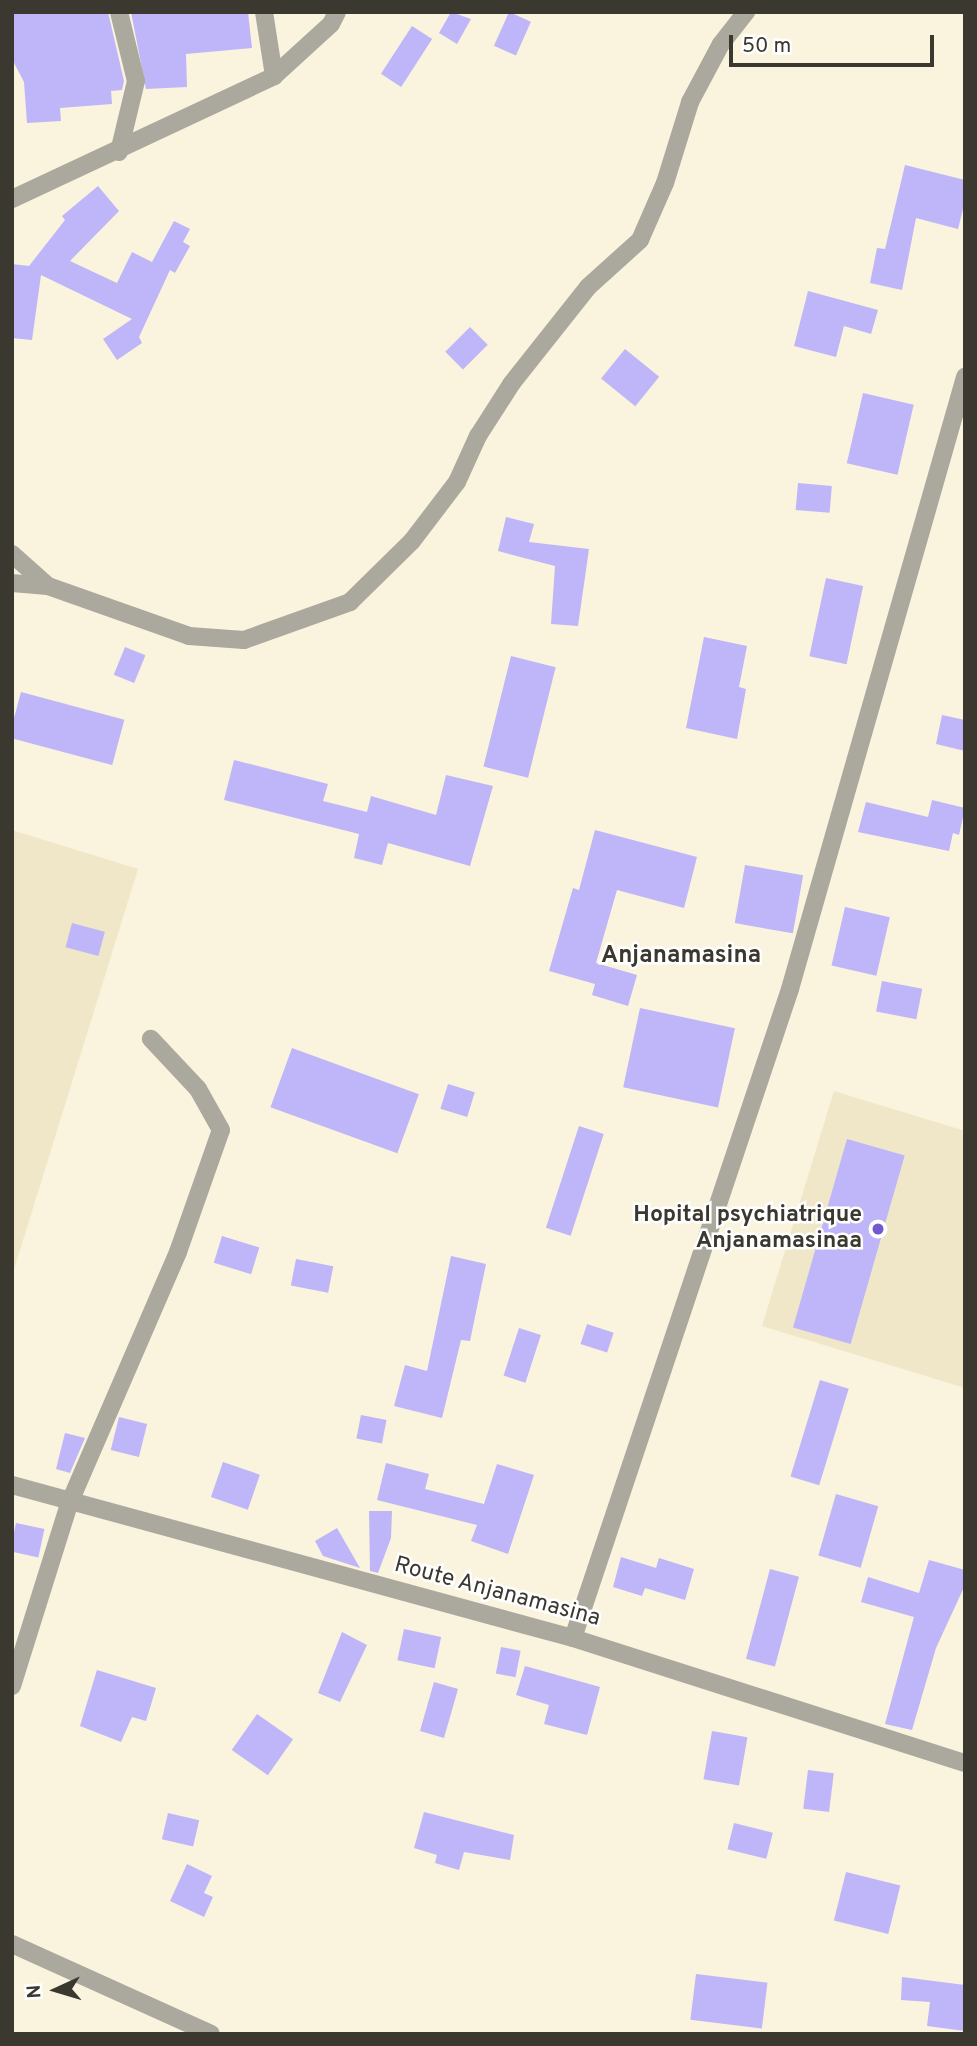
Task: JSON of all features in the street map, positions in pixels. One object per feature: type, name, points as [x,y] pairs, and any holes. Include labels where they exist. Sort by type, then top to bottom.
[{"type":"street","points":[[119,12],[135,81],[119,152]]},
{"type":"street","points":[[264,12],[274,76]]},
{"type":"street","points":[[12,199],[119,152],[274,76],[331,24],[337,12]]},
{"type":"street","points":[[12,583],[48,586],[189,636],[244,640],[350,602],[412,541],[457,482],[478,436],[512,383],[579,297],[640,240],[665,183],[690,102],[721,44],[746,12]]},
{"type":"street","points":[[573,1638],[790,989],[965,377]]},
{"type":"street","points":[[12,554],[48,586]]},
{"type":"street","points":[[12,1686],[69,1504],[173,1265],[221,1130],[198,1089],[151,1039]]},
{"type":"street","name":"Route Anjanamasina","points":[[12,1485],[69,1504],[573,1638],[965,1763]]},
{"type":"street","points":[[12,1944],[211,2034]]},
{"type":"shaded area","points":[[12,830],[138,869],[12,1276]]},
{"type":"shaded area","name":"Hopital psychiatrique Anjanamasinaa","points":[[834,1091],[965,1131],[965,1388],[762,1326]]},
{"type":"building","points":[[12,12],[108,12],[124,81],[122,90],[111,91],[112,104],[60,108],[61,121],[27,123],[24,82],[12,59]]},
{"type":"building","points":[[131,12],[248,12],[252,48],[186,54],[187,87],[146,89]]},
{"type":"building","points":[[451,12],[471,19],[457,44],[439,33]]},
{"type":"building","points":[[509,12],[531,22],[516,56],[494,46]]},
{"type":"building","points":[[412,26],[432,39],[401,87],[381,74]]},
{"type":"building","points":[[905,165],[965,180],[965,201],[958,229],[916,218],[902,290],[870,283],[877,248],[885,249]]},
{"type":"building","points":[[98,186],[119,211],[70,261],[117,283],[132,252],[152,262],[174,221],[190,229],[183,242],[190,246],[175,273],[170,270],[139,337],[142,343],[117,360],[103,339],[132,319],[41,275],[32,340],[12,338],[12,264],[29,266],[65,220],[62,216]]},
{"type":"building","points":[[808,291],[878,310],[871,334],[844,326],[836,357],[794,346]]},
{"type":"building","points":[[470,327],[488,345],[463,369],[445,352]]},
{"type":"building","points":[[625,349],[659,377],[635,406],[601,379]]},
{"type":"building","points":[[863,393],[914,405],[897,475],[847,463]]},
{"type":"building","points":[[798,483],[832,486],[830,513],[796,510]]},
{"type":"building","points":[[506,517],[534,524],[529,542],[589,549],[578,626],[551,624],[555,566],[498,551]]},
{"type":"building","points":[[826,578],[863,586],[847,664],[809,656]]},
{"type":"building","points":[[704,637],[747,646],[739,687],[746,689],[737,739],[686,728]]},
{"type":"building","points":[[125,647],[145,655],[134,683],[114,675]]},
{"type":"building","points":[[511,656],[556,667],[528,778],[483,767]]},
{"type":"building","points":[[21,692],[124,720],[112,765],[12,738],[12,726]]},
{"type":"building","points":[[942,715],[965,720],[965,751],[936,744]]},
{"type":"building","points":[[234,760],[328,784],[323,801],[367,812],[371,796],[436,815],[446,775],[493,786],[470,866],[388,843],[382,865],[354,858],[359,834],[224,800]]},
{"type":"building","points":[[932,800],[965,808],[959,835],[953,833],[949,851],[858,832],[866,802],[928,817]]},
{"type":"building","points":[[595,830],[697,857],[684,908],[617,890],[596,963],[637,975],[628,1006],[592,995],[595,984],[549,971],[573,888],[579,890]]},
{"type":"building","points":[[745,865],[803,875],[793,933],[735,923]]},
{"type":"building","points":[[845,907],[890,917],[876,976],[832,965]]},
{"type":"building","points":[[72,923],[105,932],[98,956],[66,947]]},
{"type":"building","points":[[882,981],[922,989],[916,1019],[876,1011]]},
{"type":"building","points":[[640,1008],[735,1028],[718,1107],[623,1087]]},
{"type":"building","points":[[292,1048],[419,1094],[397,1153],[270,1107]]},
{"type":"building","points":[[448,1084],[475,1092],[467,1117],[440,1109]]},
{"type":"building","points":[[579,1126],[604,1134],[571,1236],[546,1228]]},
{"type":"building","points":[[847,1139],[905,1156],[851,1344],[793,1327]]},
{"type":"building","points":[[222,1236],[259,1247],[251,1274],[214,1263]]},
{"type":"building","points":[[451,1256],[486,1264],[470,1341],[461,1340],[442,1418],[394,1406],[405,1365],[427,1371]]},
{"type":"building","points":[[296,1259],[333,1266],[328,1293],[291,1286]]},
{"type":"building","points":[[587,1324],[614,1333],[607,1353],[581,1344]]},
{"type":"building","points":[[519,1328],[541,1335],[525,1383],[504,1376]]},
{"type":"building","points":[[820,1380],[849,1389],[819,1485],[790,1477]]},
{"type":"building","points":[[361,1415],[387,1420],[382,1444],[356,1439]]},
{"type":"building","points":[[119,1417],[147,1424],[139,1457],[111,1450]]},
{"type":"building","points":[[65,1433],[85,1438],[70,1473],[56,1469]]},
{"type":"building","points":[[223,1462],[260,1475],[248,1510],[211,1497]]},
{"type":"building","points":[[386,1463],[429,1474],[425,1489],[484,1504],[497,1464],[534,1475],[508,1554],[471,1541],[477,1525],[377,1500]]},
{"type":"building","points":[[836,1494],[878,1506],[861,1568],[818,1556]]},
{"type":"building","points":[[369,1511],[392,1511],[391,1538],[378,1573],[370,1571]]},
{"type":"building","points":[[16,1523],[44,1529],[38,1557],[12,1552]]},
{"type":"building","points":[[337,1528],[360,1568],[323,1556],[315,1541]]},
{"type":"building","points":[[621,1557],[656,1568],[659,1558],[694,1569],[685,1600],[645,1588],[642,1596],[613,1587]]},
{"type":"building","points":[[929,1560],[965,1570],[965,1585],[936,1648],[912,1730],[885,1724],[914,1617],[861,1602],[868,1577],[919,1593]]},
{"type":"building","points":[[770,1569],[799,1577],[775,1667],[746,1659]]},
{"type":"building","points":[[404,1629],[441,1637],[435,1668],[397,1660]]},
{"type":"building","points":[[342,1632],[367,1645],[340,1702],[318,1693]]},
{"type":"building","points":[[501,1647],[521,1651],[515,1677],[496,1674]]},
{"type":"building","points":[[525,1666],[600,1687],[587,1735],[544,1724],[549,1705],[516,1695]]},
{"type":"building","points":[[97,1670],[156,1688],[146,1721],[132,1717],[121,1742],[80,1726]]},
{"type":"building","points":[[434,1682],[458,1689],[444,1738],[420,1731]]},
{"type":"building","points":[[257,1714],[293,1739],[268,1775],[232,1750]]},
{"type":"building","points":[[712,1731],[747,1737],[739,1786],[703,1779]]},
{"type":"building","points":[[808,1770],[834,1773],[829,1812],[803,1809]]},
{"type":"building","points":[[424,1812],[514,1835],[510,1860],[464,1852],[459,1870],[435,1863],[437,1855],[414,1848]]},
{"type":"building","points":[[168,1813],[199,1820],[193,1847],[162,1839]]},
{"type":"building","points":[[734,1823],[773,1833],[766,1859],[727,1849]]},
{"type":"building","points":[[187,1864],[212,1876],[204,1893],[213,1897],[204,1917],[170,1901]]},
{"type":"building","points":[[846,1872],[900,1886],[888,1934],[834,1921]]},
{"type":"building","points":[[696,1974],[767,1983],[762,2028],[690,2020]]},
{"type":"building","points":[[902,1977],[965,1985],[965,2031],[927,2026],[930,2002],[901,2000]]},
{"type":"place","name":"Hopital psychiatrique Anjanamasinaa","points":[[878,1229]]},
{"type":"district","name":"Anjanamasina","points":[[681,957]]}]
